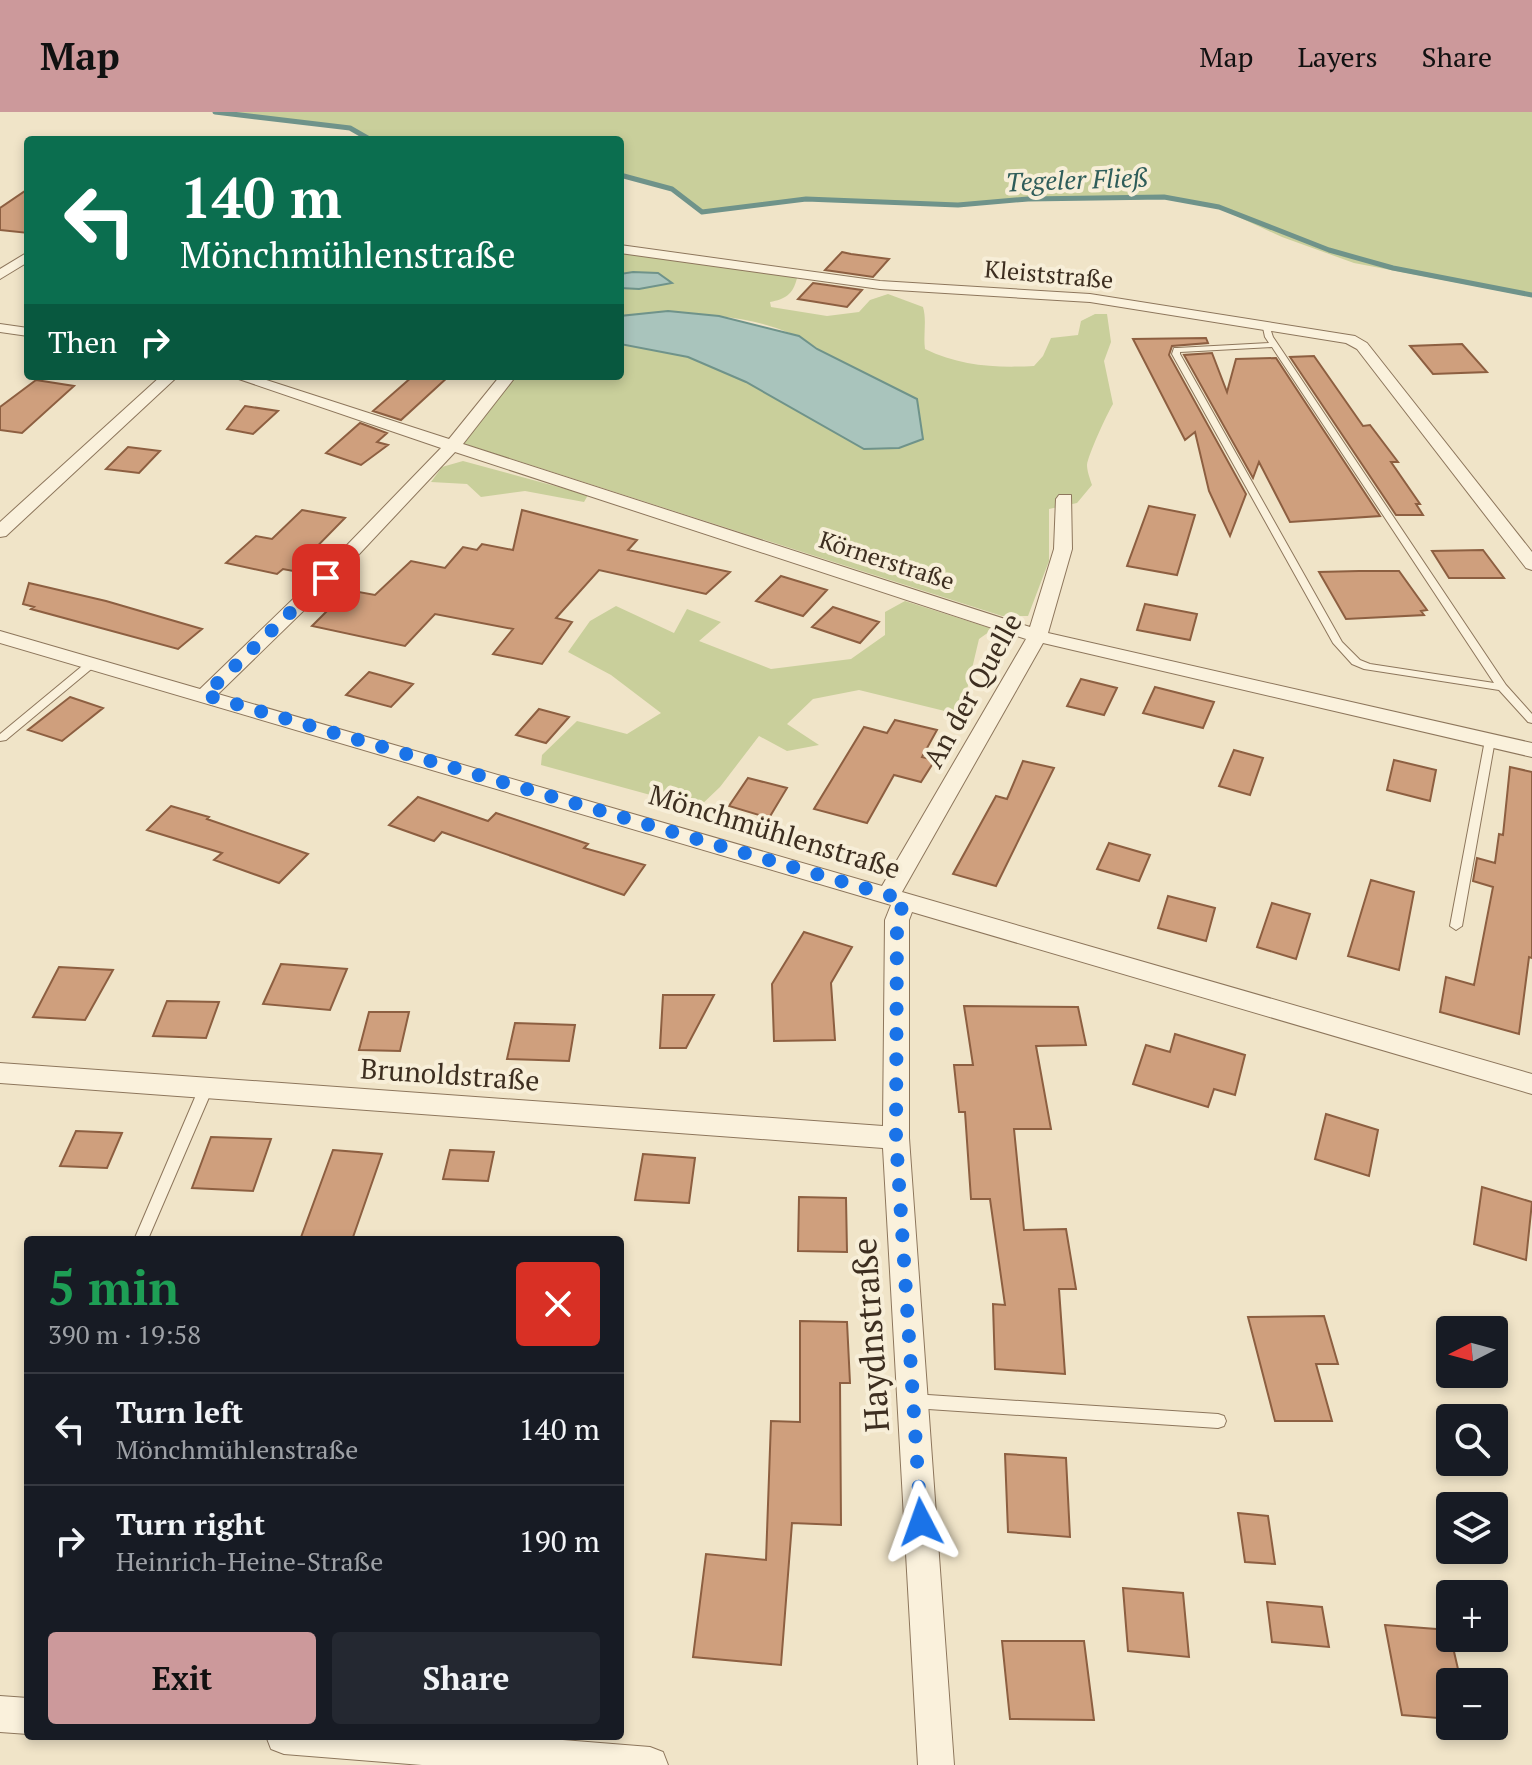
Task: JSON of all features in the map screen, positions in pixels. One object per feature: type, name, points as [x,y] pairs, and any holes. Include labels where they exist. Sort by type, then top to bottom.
[{"type":"street","name":"Kleiststraße","points":[[624,250],[880,285],[1090,298],[1337,336],[1362,346],[1532,564]]},
{"type":"street","points":[[0,275],[24,259]]},
{"type":"street","points":[[0,328],[24,331]]},
{"type":"street","points":[[0,532],[166,380]]},
{"type":"street","name":"Körnerstraße","points":[[251,380],[1037,636],[1532,750]]},
{"type":"street","points":[[205,695],[326,578],[454,444],[505,380]]},
{"type":"street","name":"An der Quelle","points":[[897,898],[1037,636],[1063,549],[1065,499]]},
{"type":"street","name":"Mönchmühlenstraße","points":[[0,637],[1532,1084]]},
{"type":"street","name":"Haydnstraße","points":[[897,898],[896,1138],[936,1765]]},
{"type":"street","name":"Brunoldstraße","points":[[0,1073],[896,1138]]},
{"type":"street","points":[[0,1714],[24,1716]]},
{"type":"street","points":[[334,1740],[650,1765]]},
{"type":"lane","points":[[1265,325],[1274,345],[1502,687],[1532,720]]},
{"type":"lane","points":[[1274,345],[1190,346],[1177,350],[1176,354],[1338,643],[1356,662],[1368,667],[1502,687]]},
{"type":"lane","points":[[2,738],[91,664]]},
{"type":"lane","points":[[1456,926],[1490,740]]},
{"type":"lane","points":[[142,1236],[206,1088]]},
{"type":"lane","points":[[913,1401],[1218,1421]]},
{"type":"green space","points":[[215,112],[1532,112],[1532,297],[1354,263],[1282,237],[1219,208],[1164,197],[1028,199],[958,205],[806,199],[702,212],[672,189],[624,176],[624,136],[364,136],[350,128]]},
{"type":"green space","points":[[624,251],[769,270],[797,278],[791,292],[784,298],[770,302],[771,307],[827,316],[859,312],[870,300],[888,294],[923,307],[925,349],[978,365],[1034,366],[1043,356],[1051,338],[1078,335],[1081,321],[1095,314],[1107,314],[1111,342],[1104,361],[1113,404],[1088,460],[1092,485],[1077,503],[1049,509],[1049,561],[1028,616],[1002,616],[462,443],[510,380],[624,380],[624,345],[688,357],[746,382],[817,348],[796,336],[748,320],[669,313],[624,316],[624,288],[639,289],[633,272],[624,273]]},
{"type":"green space","points":[[463,461],[588,495],[584,502],[525,491],[481,497],[467,484],[431,482],[442,467]]},
{"type":"green space","points":[[905,601],[993,629],[979,639],[961,715],[859,690],[813,699],[787,724],[819,745],[787,751],[759,736],[720,787],[698,808],[541,765],[542,755],[577,721],[627,734],[661,713],[611,675],[568,652],[590,621],[616,606],[674,633],[687,609],[721,622],[699,641],[771,669],[851,659],[885,635],[885,612]]},
{"type":"water","points":[[624,273],[658,273],[672,283],[639,289],[624,288]]},
{"type":"water","points":[[668,311],[719,316],[799,336],[817,349],[917,399],[923,439],[899,448],[864,449],[746,382],[688,357],[624,345],[624,316]]},
{"type":"building","points":[[24,192],[24,233],[0,230],[0,208]]},
{"type":"building","points":[[842,252],[889,259],[873,277],[825,270]]},
{"type":"building","points":[[813,283],[862,290],[847,307],[798,299]]},
{"type":"building","points":[[1206,338],[1208,343],[1172,346],[1169,355],[1246,494],[1230,536],[1209,491],[1195,432],[1185,440],[1133,339]]},
{"type":"building","points":[[1462,344],[1487,372],[1433,374],[1410,346]]},
{"type":"building","points":[[1212,353],[1227,392],[1236,359],[1276,358],[1380,516],[1290,522],[1259,462],[1253,478],[1184,355]]},
{"type":"building","points":[[1314,356],[1363,426],[1370,425],[1398,462],[1391,462],[1420,504],[1416,504],[1423,515],[1396,515],[1290,357]]},
{"type":"building","points":[[36,380],[74,386],[22,433],[0,430],[0,407]]},
{"type":"building","points":[[408,380],[445,380],[401,420],[373,411]]},
{"type":"building","points":[[245,406],[278,411],[253,434],[227,429]]},
{"type":"building","points":[[360,423],[387,433],[377,442],[388,445],[361,465],[326,453]]},
{"type":"building","points":[[128,447],[160,451],[139,473],[106,469]]},
{"type":"building","points":[[1149,506],[1195,515],[1177,575],[1127,566]]},
{"type":"building","points":[[302,510],[345,518],[293,571],[283,569],[277,574],[226,563],[256,536],[272,539]]},
{"type":"building","points":[[522,510],[637,540],[628,550],[730,572],[706,594],[599,570],[556,618],[572,622],[542,664],[493,654],[513,629],[435,614],[405,646],[312,626],[348,590],[375,595],[411,561],[445,568],[463,547],[477,550],[482,544],[513,550]]},
{"type":"building","points":[[1483,550],[1504,578],[1449,578],[1432,551]]},
{"type":"building","points":[[1399,571],[1427,610],[1421,611],[1424,615],[1346,619],[1319,572]]},
{"type":"building","points":[[781,576],[827,590],[803,616],[756,601]]},
{"type":"building","points":[[29,583],[202,629],[178,649],[31,609],[34,607],[23,604]]},
{"type":"building","points":[[1145,604],[1197,614],[1190,640],[1137,630]]},
{"type":"building","points":[[833,607],[879,622],[860,643],[812,627]]},
{"type":"building","points":[[369,672],[413,684],[391,707],[346,695]]},
{"type":"building","points":[[1081,679],[1117,688],[1104,715],[1067,706]]},
{"type":"building","points":[[1155,687],[1214,702],[1203,728],[1143,713]]},
{"type":"building","points":[[70,697],[103,708],[62,741],[28,730]]},
{"type":"building","points":[[539,709],[569,717],[546,743],[516,735]]},
{"type":"building","points":[[895,720],[937,730],[922,757],[935,760],[921,782],[894,775],[867,823],[814,809],[864,727],[887,733]]},
{"type":"building","points":[[1234,750],[1263,758],[1250,795],[1219,786]]},
{"type":"building","points":[[1394,760],[1436,770],[1430,801],[1387,790]]},
{"type":"building","points":[[1023,761],[1054,768],[996,886],[953,874],[996,796],[1007,799]]},
{"type":"building","points":[[1510,767],[1532,772],[1532,958],[1529,957],[1519,1034],[1440,1012],[1446,977],[1474,985],[1493,887],[1473,881],[1477,858],[1495,863],[1499,834],[1503,835]]},
{"type":"building","points":[[748,778],[787,788],[769,818],[729,806]]},
{"type":"building","points":[[418,797],[488,821],[496,813],[588,844],[584,848],[645,865],[624,895],[442,832],[434,841],[389,825]]},
{"type":"building","points":[[171,806],[308,854],[279,883],[214,860],[222,853],[147,830]]},
{"type":"building","points":[[1109,843],[1150,855],[1139,881],[1097,869]]},
{"type":"building","points":[[1371,880],[1414,892],[1399,970],[1348,956]]},
{"type":"building","points":[[1168,896],[1215,908],[1206,941],[1158,928]]},
{"type":"building","points":[[1272,903],[1310,914],[1296,959],[1257,947]]},
{"type":"building","points":[[804,932],[852,947],[831,983],[835,1040],[774,1041],[772,984]]},
{"type":"building","points":[[281,964],[347,969],[330,1010],[263,1004]]},
{"type":"building","points":[[59,967],[113,970],[85,1020],[33,1017]]},
{"type":"building","points":[[663,995],[714,995],[686,1048],[660,1048]]},
{"type":"building","points":[[167,1001],[219,1002],[206,1038],[153,1036]]},
{"type":"building","points":[[964,1006],[1078,1007],[1086,1045],[1036,1046],[1051,1129],[1014,1129],[1024,1230],[1066,1229],[1076,1289],[1059,1289],[1065,1374],[995,1369],[993,1304],[1005,1305],[990,1199],[971,1199],[965,1112],[959,1112],[954,1065],[973,1065]]},
{"type":"building","points":[[369,1012],[409,1012],[400,1051],[359,1050]]},
{"type":"building","points":[[515,1023],[575,1025],[569,1061],[507,1059]]},
{"type":"building","points":[[1175,1034],[1245,1055],[1235,1095],[1214,1089],[1208,1107],[1133,1084],[1146,1045],[1170,1052]]},
{"type":"building","points":[[1326,1114],[1378,1130],[1369,1176],[1315,1159]]},
{"type":"building","points":[[76,1131],[122,1133],[107,1168],[60,1166]]},
{"type":"building","points":[[211,1137],[271,1139],[253,1191],[192,1188]]},
{"type":"building","points":[[333,1150],[382,1154],[353,1236],[301,1236]]},
{"type":"building","points":[[450,1150],[494,1152],[488,1181],[443,1179]]},
{"type":"building","points":[[643,1154],[695,1158],[689,1203],[635,1200]]},
{"type":"building","points":[[1482,1187],[1532,1202],[1526,1260],[1474,1244]]},
{"type":"building","points":[[799,1197],[846,1198],[847,1252],[798,1251]]},
{"type":"building","points":[[1324,1316],[1338,1364],[1316,1364],[1332,1421],[1275,1421],[1248,1317]]},
{"type":"building","points":[[800,1321],[847,1322],[850,1383],[840,1383],[841,1525],[792,1523],[781,1665],[693,1657],[706,1554],[766,1560],[771,1421],[800,1422]]},
{"type":"building","points":[[1005,1454],[1066,1458],[1070,1537],[1008,1532]]},
{"type":"building","points":[[1238,1513],[1268,1516],[1275,1564],[1245,1562]]},
{"type":"building","points":[[1123,1588],[1183,1593],[1189,1657],[1128,1651]]},
{"type":"building","points":[[1267,1602],[1322,1607],[1329,1647],[1272,1642]]},
{"type":"building","points":[[1385,1625],[1436,1629],[1436,1652],[1454,1652],[1458,1668],[1436,1668],[1436,1718],[1402,1715]]},
{"type":"building","points":[[1002,1641],[1084,1641],[1094,1720],[1010,1719]]},
{"type":"waterway","name":"Tegeler Fließ","points":[[215,112],[350,128],[364,136]]},
{"type":"waterway","name":"Tegeler Fließ","points":[[624,176],[672,189],[702,212],[806,199],[958,205],[1028,199],[1164,197],[1219,207],[1329,250],[1393,268],[1532,295]]},
{"type":"route","points":[[326,578],[205,695],[905,900],[897,920],[896,1138],[921,1522]]}]
